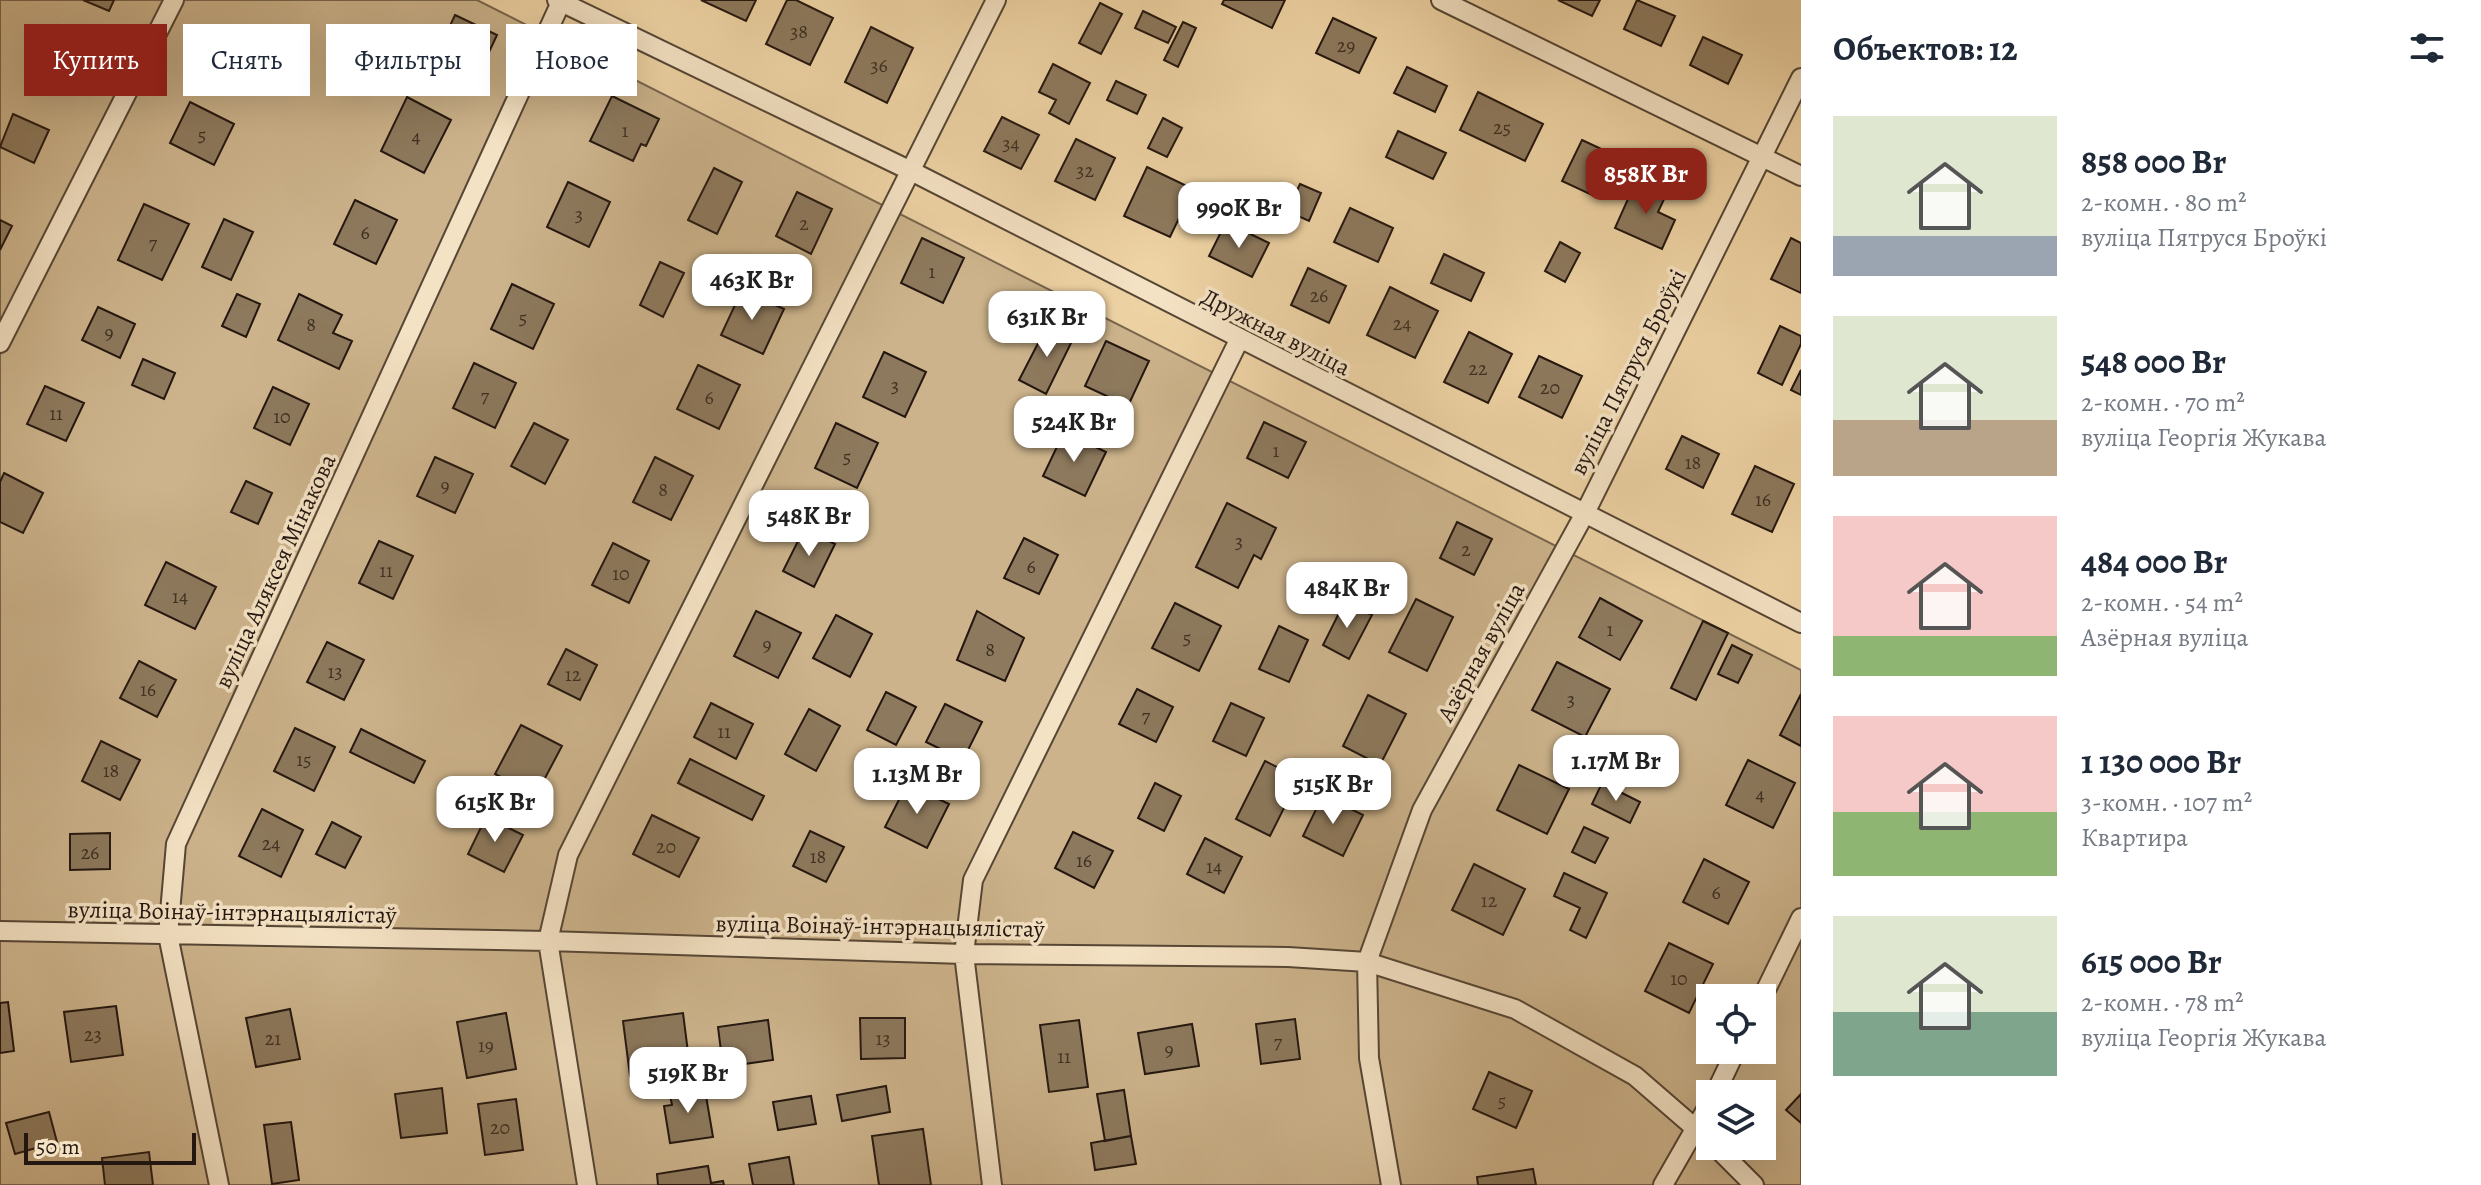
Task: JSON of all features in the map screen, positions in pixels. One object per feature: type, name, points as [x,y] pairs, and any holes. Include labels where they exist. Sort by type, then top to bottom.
[{"type":"street","points":[[0,343],[174,0]]},
{"type":"street","points":[[587,1185],[548,941],[568,855],[996,0]]},
{"type":"street","points":[[1441,0],[1801,176]]},
{"type":"street","name":"Дружная вуліца","points":[[559,1],[911,171],[1801,623]]},
{"type":"street","name":"вуліца Аляксея Мінакова","points":[[219,1185],[168,935],[176,844],[559,1]]},
{"type":"street","name":"вуліца Пятруся Броўкі","points":[[1584,515],[1801,78]]},
{"type":"street","points":[[992,1185],[964,954],[973,880],[1239,340]]},
{"type":"street","name":"Азёрная вуліца","points":[[1391,1185],[1369,1058],[1367,962],[1422,810],[1584,515]]},
{"type":"street","points":[[1769,984],[1801,918]]},
{"type":"street","name":"вуліца Воінаў-інтэрнацыялістаў","points":[[0,931],[548,941],[964,954],[1288,957],[1367,962],[1515,1009],[1635,1076],[1696,1127]]},
{"type":"street","points":[[1663,1185],[1696,1144]]},
{"type":"street","points":[[1729,1160],[1754,1185]]},
{"type":"shaded area","points":[[0,0],[477,0],[524,24],[506,24],[506,96],[637,96],[637,81],[1801,670],[1801,1185],[0,1185]]},
{"type":"building","points":[[83,0],[114,0],[109,11]]},
{"type":"building","points":[[701,0],[756,0],[746,21]]},
{"type":"building","points":[[787,0],[796,0],[833,18],[810,65],[766,44]]},
{"type":"building","points":[[1224,0],[1285,0],[1272,28],[1222,4]]},
{"type":"building","points":[[1558,0],[1600,0],[1592,16]]},
{"type":"building","points":[[1637,0],[1675,16],[1661,46],[1624,29]]},
{"type":"building","points":[[1100,3],[1122,14],[1101,54],[1079,43]]},
{"type":"building","points":[[1143,11],[1176,27],[1168,43],[1135,28]]},
{"type":"building","points":[[455,15],[474,24],[451,24]]},
{"type":"building","points":[[1333,18],[1376,38],[1359,73],[1316,53]]},
{"type":"building","points":[[1183,22],[1196,28],[1178,67],[1164,60]]},
{"type":"building","points":[[871,27],[913,48],[887,103],[845,82]]},
{"type":"building","points":[[490,32],[497,35],[490,50]]},
{"type":"building","points":[[1703,37],[1742,55],[1728,84],[1690,65]]},
{"type":"building","points":[[1053,64],[1090,83],[1069,124],[1049,113],[1056,100],[1039,92]]},
{"type":"building","points":[[1407,67],[1447,86],[1435,112],[1394,93]]},
{"type":"building","points":[[1116,81],[1146,95],[1137,114],[1107,100]]},
{"type":"building","points":[[1478,92],[1543,124],[1525,161],[1460,130]]},
{"type":"building","points":[[612,96],[659,119],[646,146],[641,144],[633,161],[590,141]]},
{"type":"building","points":[[407,97],[451,120],[424,173],[381,151]]},
{"type":"building","points":[[190,102],[234,124],[214,165],[170,143]]},
{"type":"building","points":[[13,114],[49,130],[34,163],[0,147]]},
{"type":"building","points":[[1002,117],[1039,135],[1021,169],[984,151]]},
{"type":"building","points":[[1163,118],[1182,128],[1167,157],[1148,148]]},
{"type":"building","points":[[1398,131],[1446,153],[1433,179],[1386,157]]},
{"type":"building","points":[[1076,139],[1115,158],[1095,200],[1055,181]]},
{"type":"building","points":[[1582,140],[1612,154],[1592,195],[1562,181]]},
{"type":"building","points":[[1147,167],[1193,189],[1170,237],[1124,216]]},
{"type":"building","points":[[714,168],[742,182],[717,234],[688,220]]},
{"type":"building","points":[[1636,181],[1666,195],[1658,212],[1675,220],[1662,249],[1615,228]]},
{"type":"building","points":[[568,182],[610,202],[589,247],[547,227]]},
{"type":"building","points":[[1300,184],[1321,193],[1309,221],[1287,211]]},
{"type":"building","points":[[797,192],[832,209],[811,254],[776,236]]},
{"type":"building","points":[[355,200],[397,220],[376,264],[334,244]]},
{"type":"building","points":[[144,204],[189,224],[162,280],[118,260]]},
{"type":"building","points":[[1350,208],[1393,228],[1378,262],[1334,242]]},
{"type":"building","points":[[224,219],[253,232],[231,280],[202,267]]},
{"type":"building","points":[[0,220],[12,226],[0,250]]},
{"type":"building","points":[[1226,222],[1269,243],[1252,277],[1209,256]]},
{"type":"building","points":[[922,238],[964,258],[943,303],[901,283]]},
{"type":"building","points":[[1791,238],[1801,243],[1801,293],[1771,279]]},
{"type":"building","points":[[1560,242],[1580,253],[1565,282],[1545,271]]},
{"type":"building","points":[[1444,254],[1484,273],[1471,301],[1431,283]]},
{"type":"building","points":[[660,262],[684,273],[663,317],[640,305]]},
{"type":"building","points":[[1308,268],[1346,286],[1329,323],[1291,305]]},
{"type":"building","points":[[512,284],[554,304],[533,349],[491,329]]},
{"type":"building","points":[[1390,287],[1438,311],[1415,358],[1367,335]]},
{"type":"building","points":[[742,290],[784,309],[763,354],[721,335]]},
{"type":"building","points":[[237,294],[260,304],[246,337],[222,326]]},
{"type":"building","points":[[299,294],[342,315],[333,333],[352,341],[339,369],[278,340]]},
{"type":"building","points":[[98,307],[135,324],[120,358],[82,340]]},
{"type":"building","points":[[1048,324],[1074,337],[1046,394],[1019,380]]},
{"type":"building","points":[[1780,326],[1801,336],[1801,344],[1782,385],[1758,373]]},
{"type":"building","points":[[1469,332],[1512,354],[1488,403],[1444,382]]},
{"type":"building","points":[[1106,341],[1149,361],[1128,406],[1085,386]]},
{"type":"building","points":[[884,352],[926,372],[905,417],[863,397]]},
{"type":"building","points":[[1539,356],[1582,376],[1562,418],[1519,397]]},
{"type":"building","points":[[143,359],[175,373],[164,399],[132,385]]},
{"type":"building","points":[[474,363],[516,383],[495,428],[453,408]]},
{"type":"building","points":[[698,365],[740,385],[719,429],[677,409]]},
{"type":"building","points":[[1801,370],[1801,395],[1791,390]]},
{"type":"building","points":[[45,386],[84,403],[66,441],[27,424]]},
{"type":"building","points":[[273,387],[309,404],[290,445],[254,428]]},
{"type":"building","points":[[1264,422],[1306,442],[1288,478],[1247,458]]},
{"type":"building","points":[[534,423],[568,440],[545,484],[511,466]]},
{"type":"building","points":[[836,423],[878,443],[857,488],[815,468]]},
{"type":"building","points":[[1064,432],[1106,452],[1085,496],[1043,476]]},
{"type":"building","points":[[1682,436],[1719,454],[1703,488],[1666,469]]},
{"type":"building","points":[[435,457],[473,474],[455,513],[417,496]]},
{"type":"building","points":[[655,457],[693,476],[671,520],[633,502]]},
{"type":"building","points":[[1755,466],[1794,484],[1772,532],[1732,514]]},
{"type":"building","points":[[4,473],[43,493],[23,533],[0,522],[0,482]]},
{"type":"building","points":[[246,481],[272,493],[258,524],[231,512]]},
{"type":"building","points":[[1227,503],[1276,528],[1261,559],[1254,555],[1238,588],[1196,567]]},
{"type":"building","points":[[1457,522],[1492,539],[1474,575],[1440,558]]},
{"type":"building","points":[[804,529],[835,544],[814,587],[783,571]]},
{"type":"building","points":[[1024,538],[1058,555],[1039,594],[1004,578]]},
{"type":"building","points":[[379,541],[413,556],[393,599],[359,583]]},
{"type":"building","points":[[613,543],[649,561],[629,603],[592,585]]},
{"type":"building","points":[[166,562],[216,587],[195,629],[145,605]]},
{"type":"building","points":[[1600,598],[1642,621],[1620,660],[1579,637]]},
{"type":"building","points":[[1416,599],[1453,617],[1427,671],[1389,652]]},
{"type":"building","points":[[1345,601],[1372,615],[1349,659],[1323,645]]},
{"type":"building","points":[[1175,603],[1221,626],[1199,671],[1152,648]]},
{"type":"building","points":[[756,611],[801,633],[778,678],[734,656]]},
{"type":"building","points":[[977,611],[1024,638],[1005,681],[957,660]]},
{"type":"building","points":[[836,615],[872,634],[850,677],[813,658]]},
{"type":"building","points":[[1703,621],[1728,633],[1696,700],[1671,688]]},
{"type":"building","points":[[1279,626],[1308,640],[1289,682],[1259,669]]},
{"type":"building","points":[[327,642],[364,660],[344,700],[307,682]]},
{"type":"building","points":[[1732,645],[1752,655],[1738,683],[1718,674]]},
{"type":"building","points":[[566,649],[597,665],[580,700],[548,684]]},
{"type":"building","points":[[139,661],[176,680],[157,717],[120,698]]},
{"type":"building","points":[[1557,662],[1610,689],[1585,737],[1532,710]]},
{"type":"building","points":[[1137,689],[1173,707],[1156,742],[1119,724]]},
{"type":"building","points":[[886,692],[916,707],[896,745],[867,730]]},
{"type":"building","points":[[1801,694],[1801,746],[1780,735]]},
{"type":"building","points":[[1368,695],[1406,714],[1380,765],[1343,746]]},
{"type":"building","points":[[711,703],[753,724],[736,759],[694,737]]},
{"type":"building","points":[[1231,703],[1264,718],[1246,756],[1213,741]]},
{"type":"building","points":[[945,704],[982,722],[963,760],[926,742]]},
{"type":"building","points":[[809,709],[840,726],[816,771],[785,754]]},
{"type":"building","points":[[521,725],[562,746],[536,795],[495,774]]},
{"type":"building","points":[[295,728],[335,747],[314,791],[274,771]]},
{"type":"building","points":[[361,729],[425,761],[414,783],[350,752]]},
{"type":"building","points":[[101,741],[140,760],[120,800],[82,781]]},
{"type":"building","points":[[690,759],[764,796],[752,820],[678,783]]},
{"type":"building","points":[[1748,760],[1795,783],[1773,828],[1726,805]]},
{"type":"building","points":[[1265,761],[1299,778],[1270,836],[1236,819]]},
{"type":"building","points":[[1519,765],[1569,789],[1547,834],[1497,810]]},
{"type":"building","points":[[1155,783],[1181,796],[1164,831],[1138,818]]},
{"type":"building","points":[[1602,783],[1640,802],[1630,823],[1592,804]]},
{"type":"building","points":[[907,784],[949,804],[927,848],[885,827]]},
{"type":"building","points":[[1323,795],[1363,815],[1343,856],[1303,836]]},
{"type":"building","points":[[262,809],[303,830],[281,877],[239,856]]},
{"type":"building","points":[[652,815],[699,838],[679,877],[633,854]]},
{"type":"building","points":[[486,817],[523,835],[504,872],[468,854]]},
{"type":"building","points":[[332,822],[361,837],[345,868],[316,854]]},
{"type":"building","points":[[1584,827],[1608,838],[1595,863],[1572,852]]},
{"type":"building","points":[[810,831],[844,847],[826,882],[793,866]]},
{"type":"building","points":[[1073,832],[1113,851],[1094,888],[1055,868]]},
{"type":"building","points":[[110,833],[110,869],[70,870],[70,834]]},
{"type":"building","points":[[1205,838],[1242,857],[1224,893],[1187,874]]},
{"type":"building","points":[[1704,859],[1749,882],[1728,924],[1683,902]]},
{"type":"building","points":[[1474,864],[1525,889],[1503,935],[1452,910]]},
{"type":"building","points":[[1564,873],[1607,893],[1586,938],[1570,930],[1580,908],[1554,896]]},
{"type":"building","points":[[1669,943],[1713,964],[1703,984],[1696,984],[1696,999],[1689,1013],[1645,991]]},
{"type":"building","points":[[8,1002],[14,1051],[0,1053],[0,1003]]},
{"type":"building","points":[[116,1006],[123,1055],[71,1062],[64,1012]]},
{"type":"building","points":[[290,1009],[300,1059],[256,1067],[246,1018]]},
{"type":"building","points":[[506,1013],[516,1069],[467,1078],[457,1022]]},
{"type":"building","points":[[683,1013],[690,1068],[630,1076],[623,1021]]},
{"type":"building","points":[[860,1018],[905,1018],[905,1058],[861,1059]]},
{"type":"building","points":[[1295,1019],[1300,1059],[1261,1064],[1256,1024]]},
{"type":"building","points":[[768,1020],[773,1060],[723,1067],[718,1027]]},
{"type":"building","points":[[1079,1020],[1088,1087],[1049,1092],[1040,1025]]},
{"type":"building","points":[[1192,1024],[1199,1066],[1145,1074],[1138,1033]]},
{"type":"building","points":[[1489,1072],[1532,1091],[1516,1128],[1473,1109]]},
{"type":"building","points":[[704,1084],[713,1137],[670,1143],[664,1106],[672,1105],[669,1090]]},
{"type":"building","points":[[886,1086],[890,1112],[842,1121],[837,1095]]},
{"type":"building","points":[[442,1088],[447,1133],[401,1138],[395,1094]]},
{"type":"building","points":[[1124,1090],[1131,1136],[1105,1141],[1097,1094]]},
{"type":"building","points":[[1801,1094],[1801,1123],[1786,1110]]},
{"type":"building","points":[[811,1096],[816,1124],[778,1130],[773,1102]]},
{"type":"building","points":[[516,1099],[523,1150],[485,1155],[478,1104]]},
{"type":"building","points":[[49,1112],[57,1142],[15,1154],[6,1123]]},
{"type":"building","points":[[291,1122],[299,1180],[272,1184],[264,1125]]},
{"type":"building","points":[[923,1129],[931,1185],[879,1185],[872,1136]]},
{"type":"building","points":[[1131,1136],[1136,1164],[1095,1170],[1091,1143]]},
{"type":"building","points":[[149,1152],[153,1185],[105,1185],[102,1158]]},
{"type":"building","points":[[789,1157],[794,1185],[753,1185],[749,1164]]},
{"type":"building","points":[[708,1166],[711,1183],[723,1181],[724,1185],[658,1185],[657,1174]]},
{"type":"building","points":[[1533,1169],[1536,1185],[1478,1185],[1477,1177]]}]
